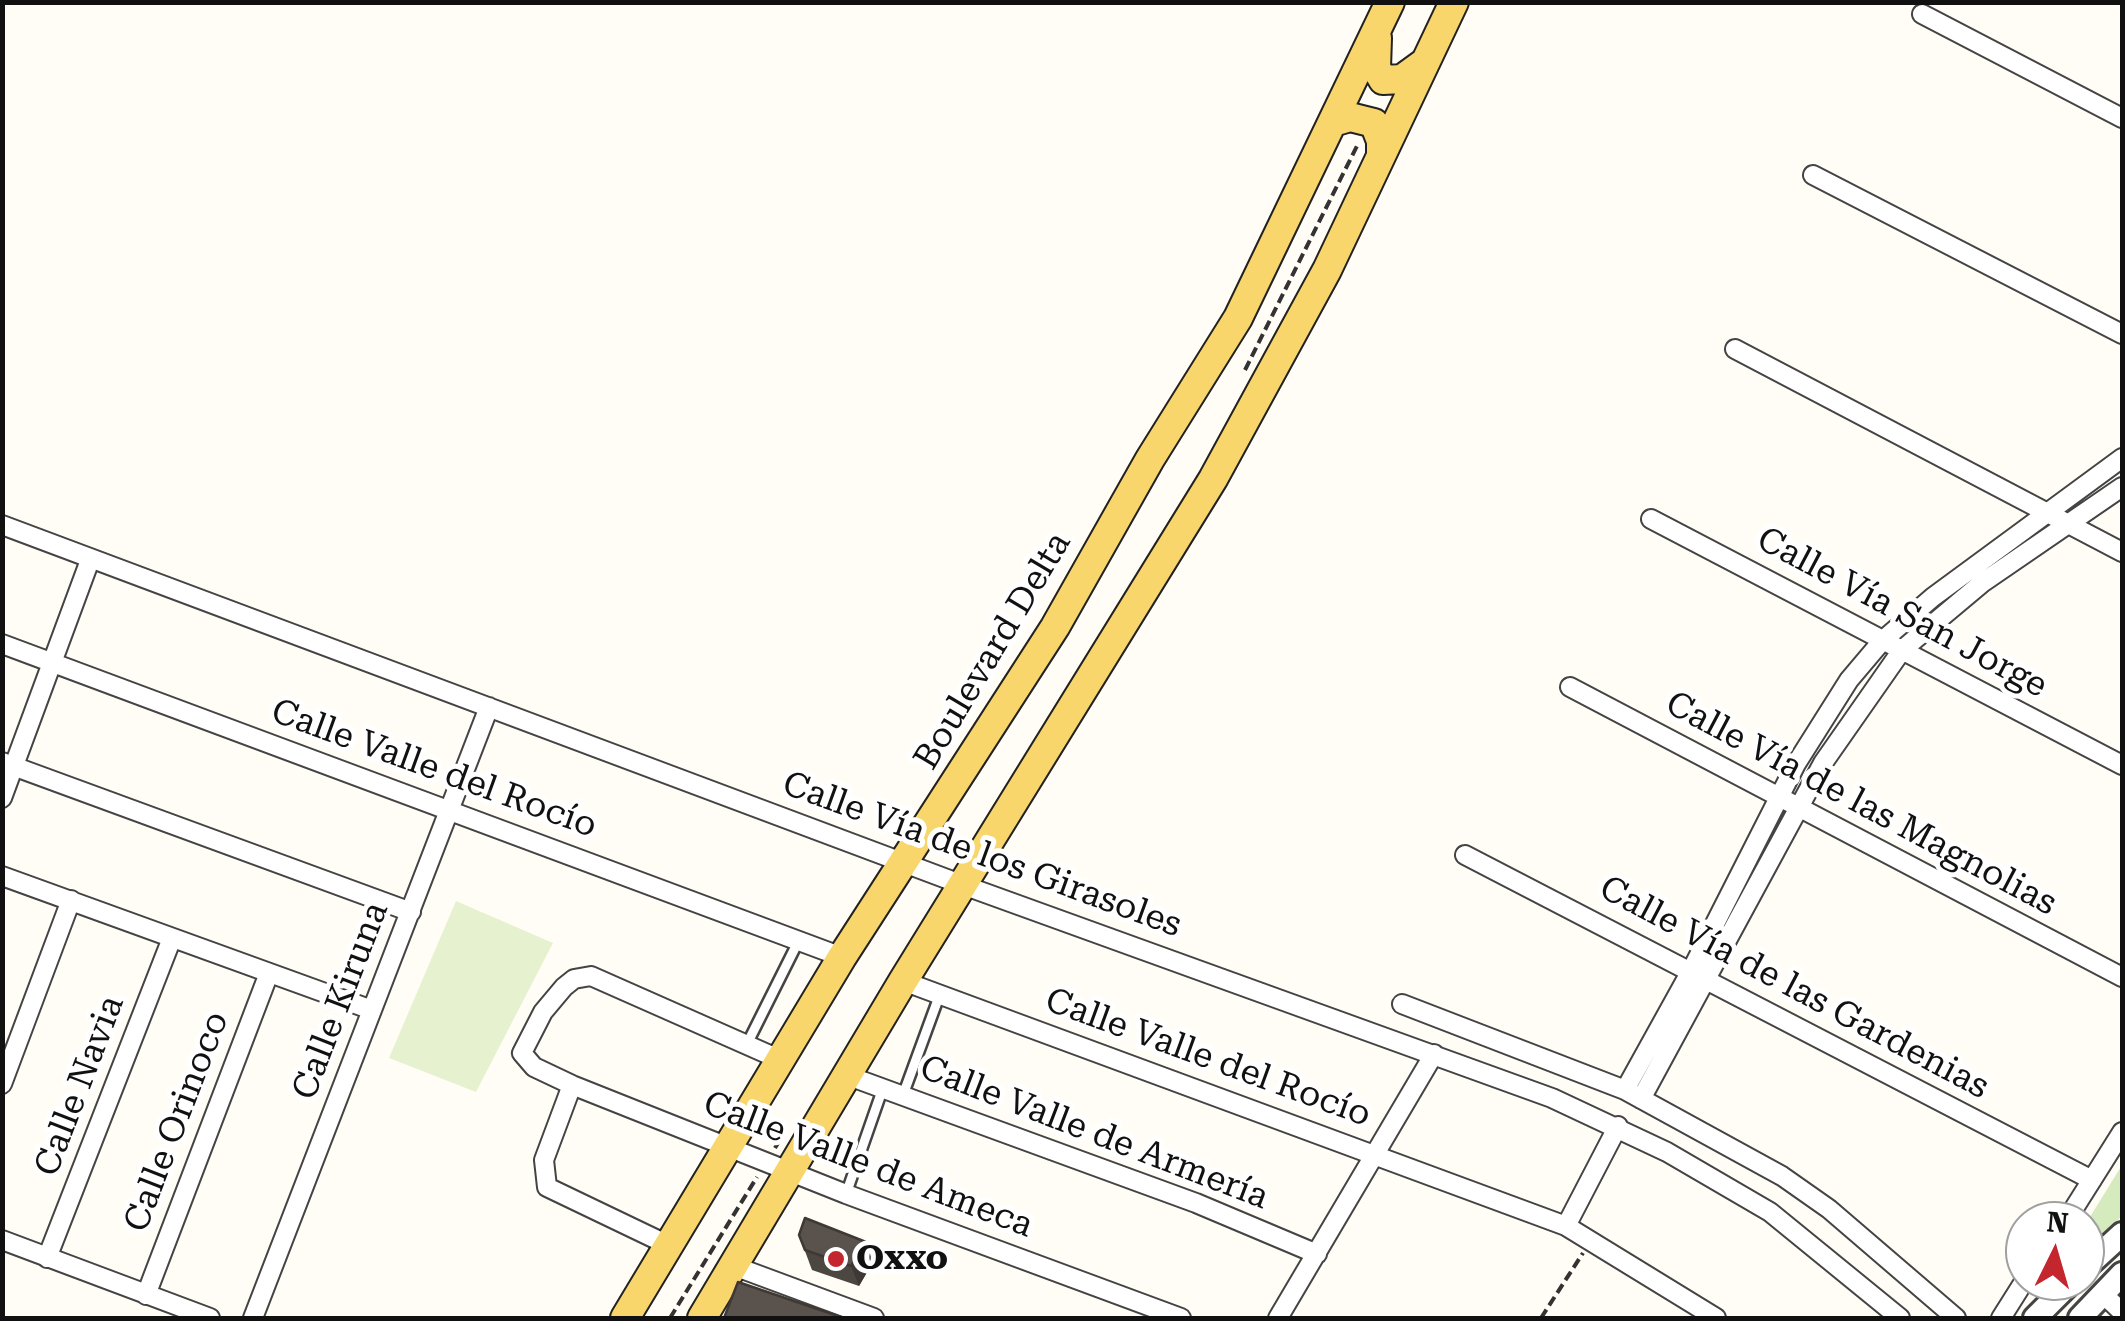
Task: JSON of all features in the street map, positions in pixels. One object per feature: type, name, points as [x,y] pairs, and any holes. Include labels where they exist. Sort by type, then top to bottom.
[{"type":"main road","name":"Boulevard Delta","points":[[625,1318],[842,957],[1055,627],[1150,459],[1238,318],[1390,2]]},
{"type":"main road","points":[[702,1318],[734,1266],[779,1165],[846,1075],[1213,479],[1327,270],[1454,2]]},
{"type":"main road","points":[[1378,32],[1376,68],[1383,80],[1402,79],[1427,60]]},
{"type":"main road","points":[[1333,122],[1370,120],[1380,136],[1381,156]]},
{"type":"street","points":[[1922,14],[2122,118]]},
{"type":"street","points":[[1813,175],[2122,334]]},
{"type":"street","points":[[1735,349],[2122,552]]},
{"type":"street","points":[[1633,1095],[1777,799],[1849,680],[1882,641],[1933,597],[2122,458]]},
{"type":"street","points":[[1633,1095],[1710,979],[1799,808],[1851,720],[1902,650],[1982,584],[2122,487]]},
{"type":"street","name":"Calle Vía San Jorge","points":[[1651,518],[2122,766]]},
{"type":"street","name":"Calle Vía de los Girasoles","points":[[2,525],[90,560],[287,628],[963,885],[1434,1054],[1618,1126],[1770,1212],[1900,1318]]},
{"type":"street","points":[[2,798],[9,764],[55,664],[90,560]]},
{"type":"street","name":"Calle Valle del Rocío","points":[[2,644],[842,957]]},
{"type":"street","name":"Calle Vía de las Magnolias","points":[[1570,687],[2122,978]]},
{"type":"street","name":"Calle Kiruna","points":[[253,1318],[489,706]]},
{"type":"street","points":[[9,764],[411,912]]},
{"type":"street","name":"Calle Vía de las Gardenias","points":[[1465,855],[2092,1180]]},
{"type":"street","points":[[2,876],[372,1010]]},
{"type":"street","points":[[2,1084],[70,900]]},
{"type":"street","name":"Calle Navia","points":[[47,1258],[172,938]]},
{"type":"street","name":"Calle Orinoco","points":[[146,1295],[269,973]]},
{"type":"street","name":"Calle Valle de Ameca","points":[[746,1044],[600,978],[574,979],[543,1012],[522,1053],[534,1067],[572,1085],[846,1194],[1181,1318]]},
{"type":"street","name":"Calle Valle del Rocío","points":[[903,981],[1566,1226],[1716,1318]]},
{"type":"street","points":[[1402,1004],[1633,1095],[1804,1190],[1956,1318]]},
{"type":"street","points":[[746,1044],[781,1060]]},
{"type":"street","points":[[1278,1318],[1378,1156],[1434,1054]]},
{"type":"street","name":"Calle Valle de Armería","points":[[846,1075],[1196,1203],[1318,1254]]},
{"type":"street","points":[[572,1085],[542,1173],[547,1188],[668,1245]]},
{"type":"street","points":[[1566,1226],[1618,1126]]},
{"type":"street","points":[[2079,1201],[2122,1132]]},
{"type":"street","points":[[2,1240],[210,1318]]},
{"type":"street","points":[[734,1266],[874,1318]]},
{"type":"lane","points":[[746,1044],[799,940]]},
{"type":"lane","points":[[903,1096],[940,994]]},
{"type":"lane","points":[[846,1194],[883,1088]]},
{"type":"path","points":[[1238,382],[1370,120]]},
{"type":"path","points":[[670,1318],[779,1165],[788,1126]]},
{"type":"path","points":[[1541,1318],[1591,1241]]},
{"type":"green space","points":[[456,901],[553,943],[476,1092],[389,1058]]},
{"type":"green space","points":[[2122,1165],[2122,1216],[2105,1232],[2105,1201],[2100,1201]]},
{"type":"building","points":[[805,1218],[866,1242],[851,1266],[805,1250],[799,1235]]},
{"type":"building","points":[[738,1282],[844,1318],[724,1318]]},
{"type":"place","name":"Oxxo","points":[[836,1259]]}]
